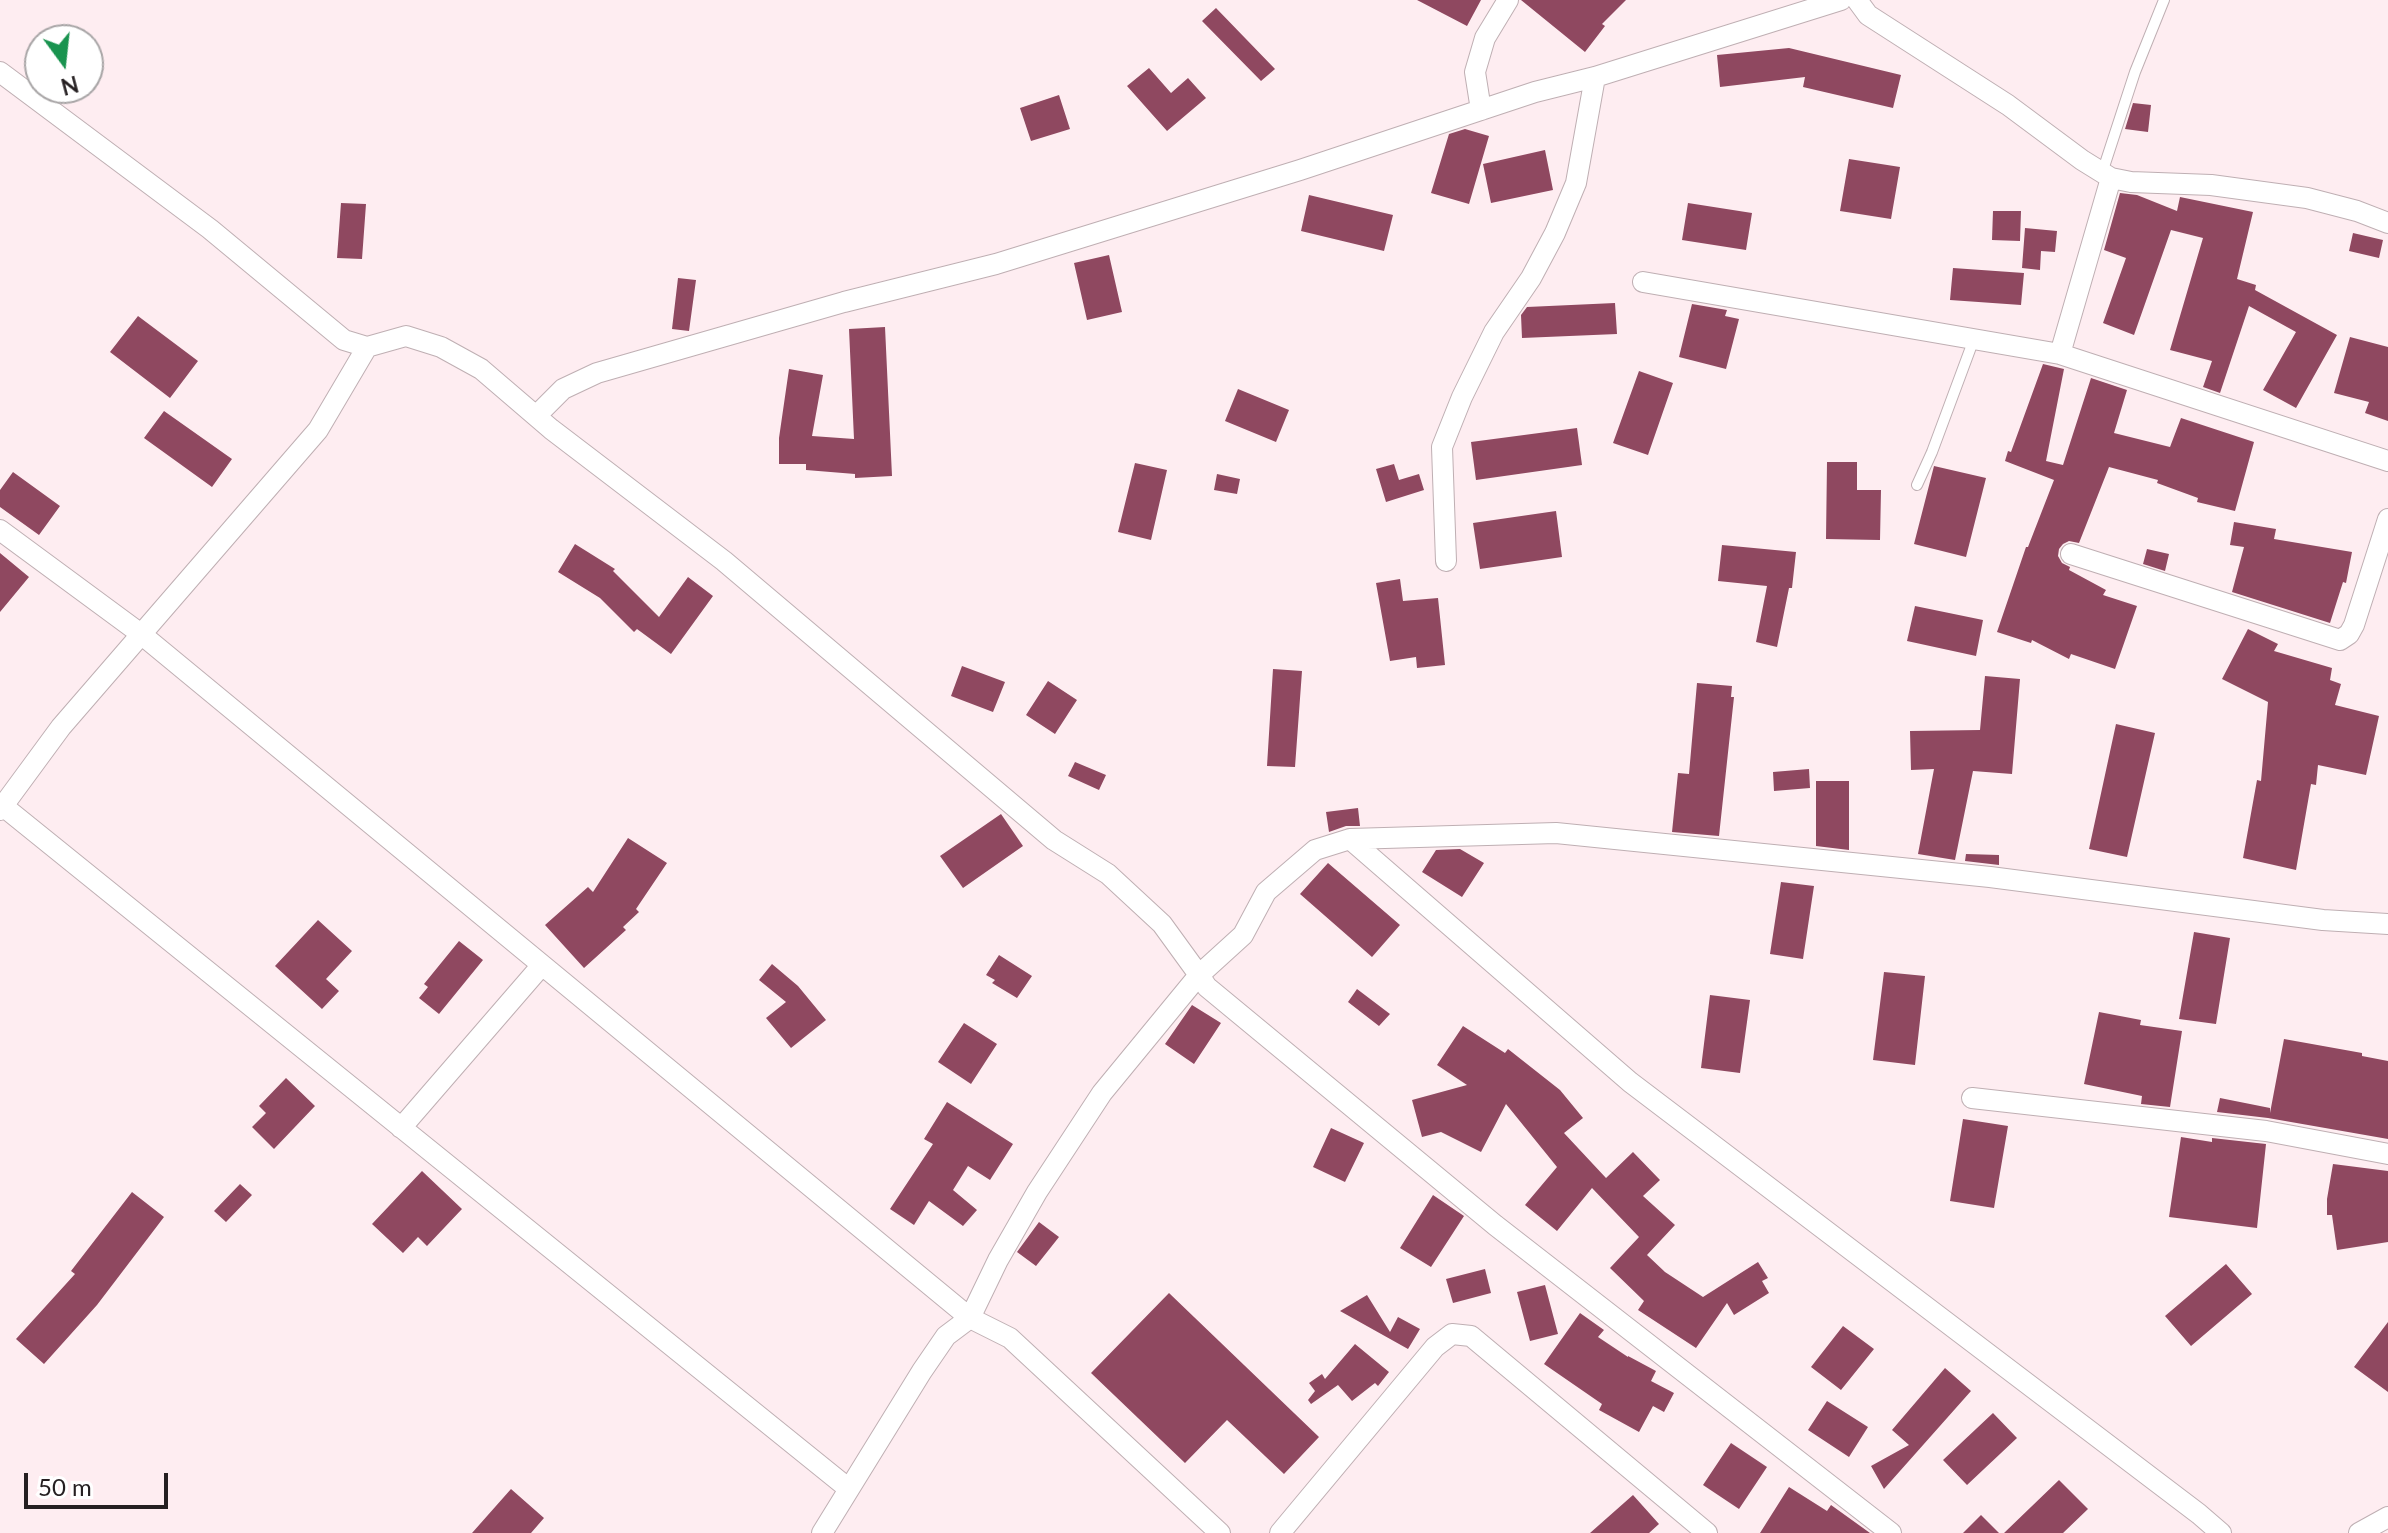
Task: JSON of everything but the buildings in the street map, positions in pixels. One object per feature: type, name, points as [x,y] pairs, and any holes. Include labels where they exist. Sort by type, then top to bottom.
[{"type":"street","points":[[1481,110],[1475,72],[1485,38],[1508,0]]},
{"type":"street","points":[[536,416],[563,389],[597,373],[844,302],[996,264],[1300,170],[1535,92],[1595,77],[1841,0]]},
{"type":"street","points":[[1857,0],[1868,15],[2008,105],[2106,176],[2131,182],[2211,185],[2307,198],[2388,223]]},
{"type":"street","points":[[0,72],[210,229],[344,340],[367,347],[406,336],[441,347],[481,369],[536,416],[724,561],[1054,840],[1108,874],[1162,924],[1207,987],[1495,1225],[1891,1533]]},
{"type":"street","points":[[1446,561],[1442,447],[1494,332],[1531,278],[1555,233],[1576,183],[1595,77]]},
{"type":"street","points":[[2060,354],[2106,176]]},
{"type":"street","points":[[1643,282],[2060,354],[2388,461]]},
{"type":"street","points":[[367,347],[318,430],[61,727],[1,808],[849,1489]]},
{"type":"street","points":[[2071,554],[2340,640],[2349,634],[2354,625],[2388,519]]},
{"type":"street","points":[[0,530],[141,634],[970,1318],[1010,1338],[1220,1533]]},
{"type":"street","points":[[822,1533],[946,1336],[970,1318],[998,1260],[1037,1192],[1102,1093],[1199,975],[1243,935],[1266,892],[1315,850],[1350,839],[1556,833],[1990,877],[2323,920],[2388,924]]},
{"type":"street","points":[[1350,839],[1630,1082],[2221,1533]]},
{"type":"street","points":[[401,1128],[542,965]]},
{"type":"street","points":[[1972,1098],[2266,1131],[2388,1154]]},
{"type":"street","points":[[1280,1533],[1435,1347],[1452,1334],[1471,1336],[1685,1526],[1707,1533]]},
{"type":"street","points":[[2359,1533],[2388,1517]]},
{"type":"lane","points":[[2106,176],[2135,72],[2164,0]]},
{"type":"lane","points":[[1917,485],[1974,339]]}]
